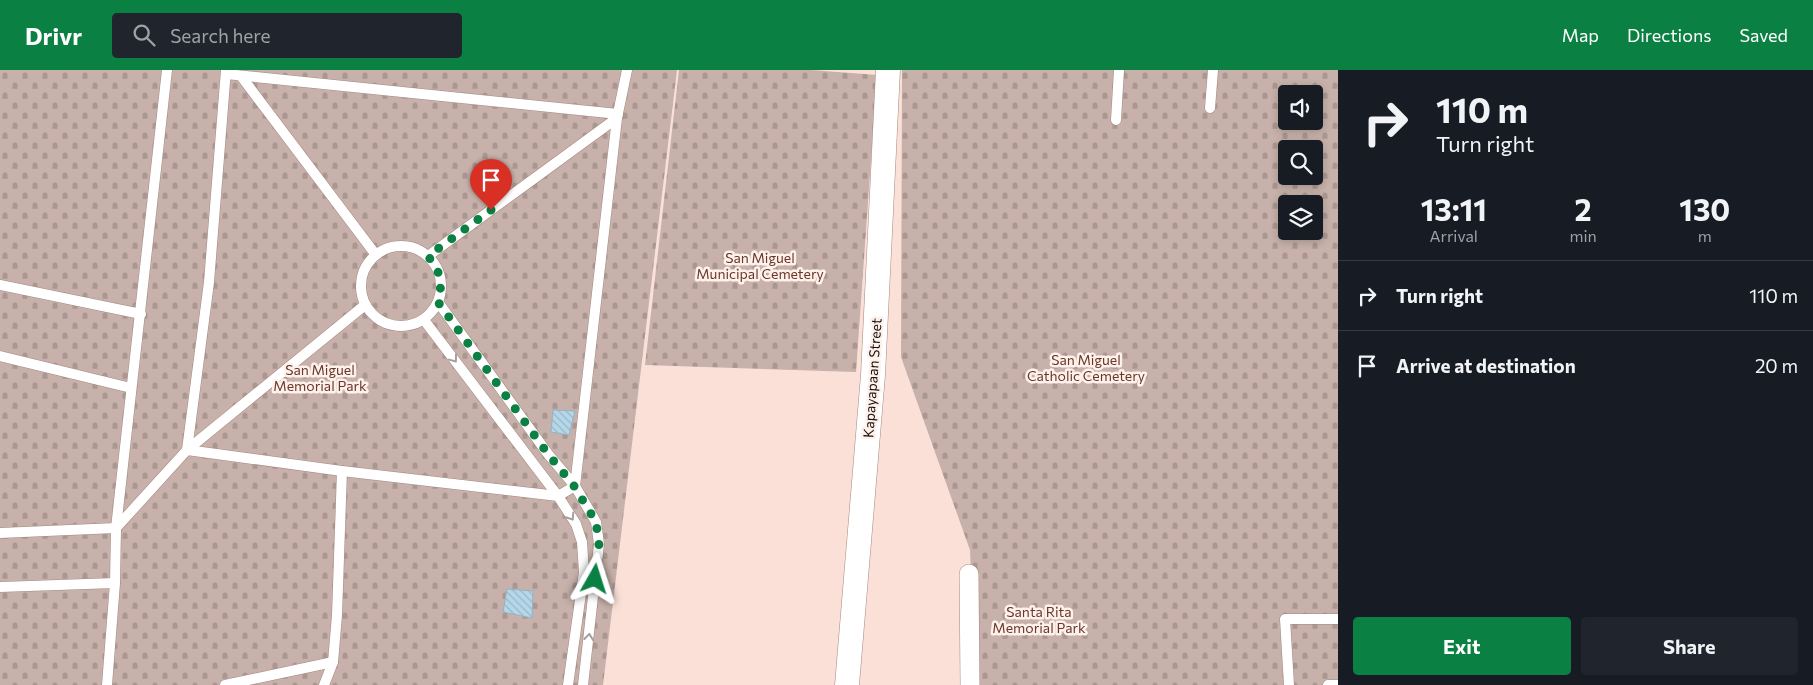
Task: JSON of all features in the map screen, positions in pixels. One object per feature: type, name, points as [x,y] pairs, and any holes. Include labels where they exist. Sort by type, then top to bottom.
[{"type":"street","name":"Kapayapaan Street","points":[[847,685],[873,375],[888,70]]},
{"type":"street","points":[[969,574],[970,685]]},
{"type":"lane","points":[[107,685],[116,528],[167,70]]},
{"type":"lane","points":[[574,486],[618,116],[627,70]]},
{"type":"lane","points":[[1116,120],[1119,70]]},
{"type":"lane","points":[[1210,108],[1213,70]]},
{"type":"lane","points":[[187,450],[209,282],[226,72],[242,76],[618,116]]},
{"type":"lane","points":[[242,76],[376,255]]},
{"type":"lane","points":[[428,256],[618,116]]},
{"type":"lane","points":[[402,246],[416,249],[428,256],[438,269],[442,286],[438,302],[432,312],[424,320],[412,325],[398,326],[385,324],[374,316],[365,305],[362,295],[363,273],[368,263],[376,255],[388,248],[402,246]]},
{"type":"lane","points":[[0,285],[141,314]]},
{"type":"lane","points":[[438,302],[548,454],[574,486],[596,522],[599,544],[583,685]]},
{"type":"lane","points":[[0,533],[116,528],[187,450],[365,305]]},
{"type":"lane","points":[[424,320],[558,496],[576,524],[582,542],[584,572],[568,685]]},
{"type":"lane","points":[[0,356],[131,388]]},
{"type":"lane","points":[[187,450],[342,471],[558,496],[574,486]]},
{"type":"lane","points":[[324,685],[333,662],[337,615],[342,471]]},
{"type":"lane","points":[[0,587],[114,583]]},
{"type":"lane","points":[[1289,685],[1285,619],[1338,619]]},
{"type":"lane","points":[[225,685],[333,662]]},
{"type":"lane","points":[[1328,685],[1338,685]]},
{"type":"green space","name":"San Miguel Memorial Park","points":[[0,70],[677,70],[603,685],[0,685]]},
{"type":"green space","name":"San Miguel Municipal Cemetery","points":[[679,70],[811,70],[877,75],[856,372],[645,365]]},
{"type":"green space","points":[[902,70],[1338,70],[1338,685],[976,685],[970,550],[901,357]]},
{"type":"building","points":[[553,410],[575,411],[569,435],[551,432]]},
{"type":"building","points":[[507,589],[533,591],[532,618],[503,612]]},
{"type":"route","points":[[491,210],[428,256],[438,269],[442,286],[438,302],[548,454],[574,486],[596,522],[599,544],[595,579]]},
{"type":"park label","name":"San Miguel Catholic Cemetery","points":[[1086,368]]},
{"type":"park label","name":"Santa Rita Memorial Park","points":[[1039,620]]}]
